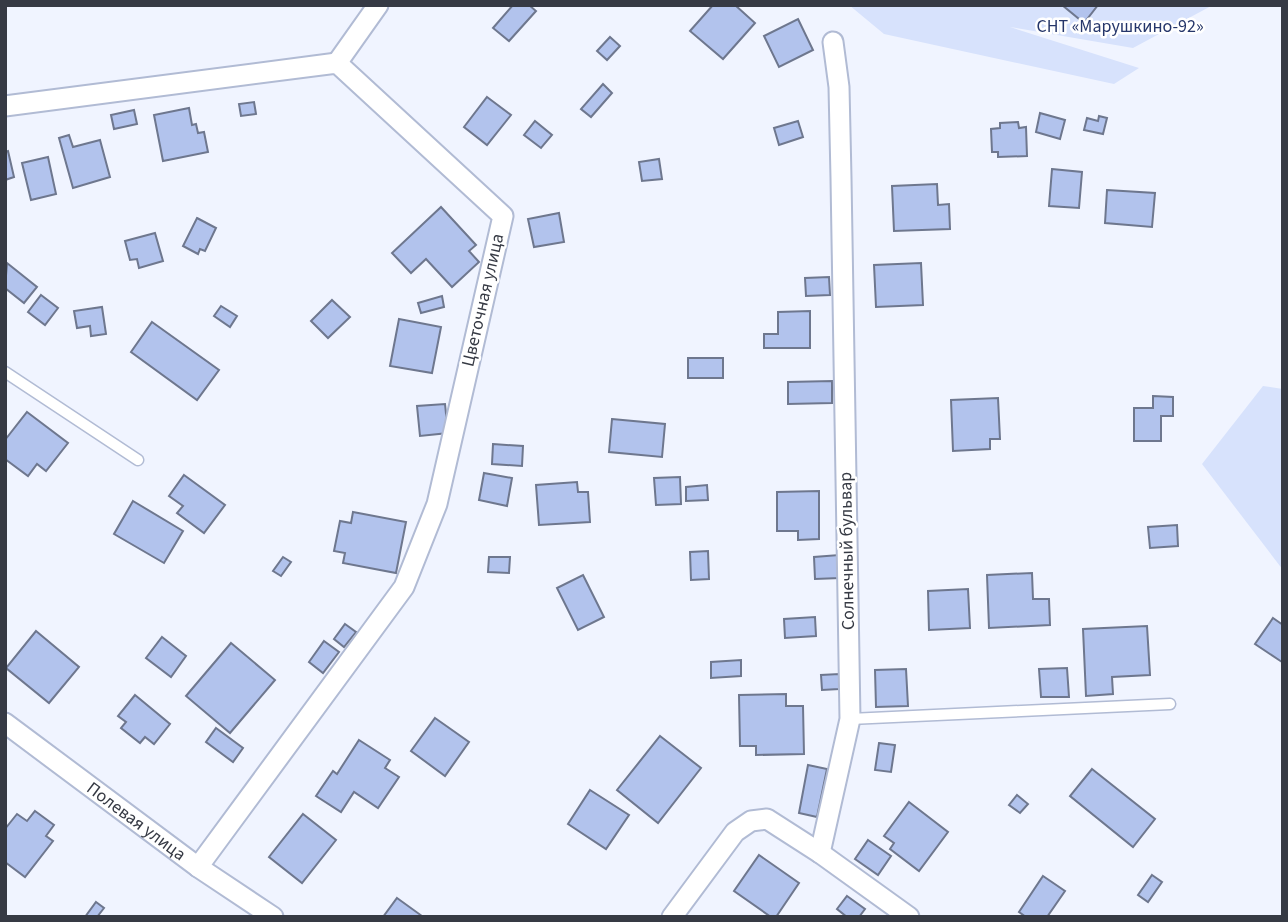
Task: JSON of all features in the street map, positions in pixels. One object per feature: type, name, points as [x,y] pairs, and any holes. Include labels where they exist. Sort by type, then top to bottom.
[{"type":"street","points":[[5,106],[337,63],[378,5]]},
{"type":"street","name":"Солнечный бульвар","points":[[820,853],[850,719],[841,178],[838,87],[833,42]]},
{"type":"street","name":"Цветочная улица","points":[[198,867],[411,574],[437,504],[503,216],[337,63]]},
{"type":"street","name":"Полевая улица","points":[[5,723],[198,867],[273,917]]},
{"type":"street","points":[[672,917],[735,832],[751,821],[767,819],[820,853],[909,917]]},
{"type":"lane","points":[[5,372],[138,460]]},
{"type":"lane","points":[[850,719],[1170,704]]},
{"type":"green space","name":"СНТ «Марушкино-92»","points":[[849,5],[1213,5],[1133,48],[1010,27],[1139,68],[1114,84],[884,34]]},
{"type":"green space","points":[[1263,386],[1283,389],[1283,570],[1202,464]]},
{"type":"building","points":[[513,5],[529,5],[536,11],[509,41],[493,28]]},
{"type":"building","points":[[713,5],[735,5],[755,23],[723,59],[690,31]]},
{"type":"building","points":[[1062,5],[1098,5],[1084,23]]},
{"type":"building","points":[[798,19],[813,50],[779,67],[764,36]]},
{"type":"building","points":[[610,37],[620,46],[607,60],[597,51]]},
{"type":"building","points":[[603,84],[612,93],[591,117],[581,109]]},
{"type":"building","points":[[487,97],[511,115],[487,145],[464,127]]},
{"type":"building","points":[[254,102],[256,114],[241,116],[239,104]]},
{"type":"building","points":[[189,108],[192,125],[196,124],[198,133],[204,132],[208,152],[163,161],[154,115]]},
{"type":"building","points":[[134,110],[137,124],[114,129],[111,115]]},
{"type":"building","points":[[1040,113],[1065,120],[1060,139],[1036,132]]},
{"type":"building","points":[[1099,116],[1107,118],[1103,134],[1084,130],[1087,118],[1098,121]]},
{"type":"building","points":[[535,121],[552,135],[541,148],[524,135]]},
{"type":"building","points":[[798,121],[803,137],[779,145],[774,128]]},
{"type":"building","points":[[1018,122],[1019,128],[1026,127],[1027,156],[998,157],[998,152],[992,152],[991,129],[1000,128],[1000,123]]},
{"type":"building","points":[[69,135],[73,147],[100,140],[110,177],[73,188],[59,138]]},
{"type":"building","points":[[8,151],[14,177],[5,180],[5,152]]},
{"type":"building","points":[[48,157],[56,194],[31,200],[22,163]]},
{"type":"building","points":[[659,159],[662,179],[642,181],[639,162]]},
{"type":"building","points":[[1052,169],[1082,172],[1079,208],[1049,206]]},
{"type":"building","points":[[937,184],[938,205],[949,204],[950,229],[894,231],[892,186]]},
{"type":"building","points":[[1107,190],[1155,193],[1152,227],[1105,223]]},
{"type":"building","points":[[441,207],[476,245],[469,251],[479,262],[452,287],[426,259],[411,273],[392,253]]},
{"type":"building","points":[[559,213],[564,242],[534,247],[528,219]]},
{"type":"building","points":[[197,218],[216,228],[205,251],[200,249],[198,254],[183,246]]},
{"type":"building","points":[[155,233],[163,261],[139,268],[137,259],[130,260],[125,241]]},
{"type":"building","points":[[7,263],[37,287],[24,303],[5,288]]},
{"type":"building","points":[[921,263],[923,305],[876,307],[874,265]]},
{"type":"building","points":[[829,277],[830,295],[806,296],[805,278]]},
{"type":"building","points":[[41,295],[58,308],[45,325],[28,312]]},
{"type":"building","points":[[442,296],[444,307],[421,313],[418,303]]},
{"type":"building","points":[[332,300],[350,317],[328,338],[311,321]]},
{"type":"building","points":[[221,306],[237,316],[230,327],[214,316]]},
{"type":"building","points":[[102,307],[106,334],[91,336],[90,326],[77,328],[74,311]]},
{"type":"building","points":[[810,311],[810,348],[764,348],[764,334],[778,334],[778,312]]},
{"type":"building","points":[[399,319],[441,327],[432,373],[390,366]]},
{"type":"building","points":[[152,322],[219,370],[197,400],[131,352]]},
{"type":"building","points":[[688,358],[723,358],[723,378],[688,378]]},
{"type":"building","points":[[832,381],[832,403],[788,404],[788,382]]},
{"type":"building","points":[[1153,396],[1173,397],[1173,416],[1161,416],[1161,441],[1134,441],[1134,408],[1153,408]]},
{"type":"building","points":[[998,398],[1000,439],[990,439],[990,449],[953,451],[951,400]]},
{"type":"building","points":[[445,404],[448,433],[420,436],[417,406]]},
{"type":"building","points":[[27,412],[68,443],[46,471],[37,464],[28,476],[5,459],[5,440]]},
{"type":"building","points":[[612,419],[665,424],[662,457],[609,452]]},
{"type":"building","points":[[493,444],[523,446],[522,466],[492,464]]},
{"type":"building","points":[[484,473],[512,478],[507,506],[479,500]]},
{"type":"building","points":[[184,475],[225,505],[204,533],[177,513],[183,506],[169,496]]},
{"type":"building","points":[[680,477],[681,504],[656,505],[654,478]]},
{"type":"building","points":[[577,482],[578,492],[588,492],[590,522],[539,525],[536,485]]},
{"type":"building","points":[[707,485],[708,500],[686,501],[686,487]]},
{"type":"building","points":[[819,491],[819,539],[798,540],[798,531],[777,531],[777,492]]},
{"type":"building","points":[[133,501],[183,531],[164,563],[114,534]]},
{"type":"building","points":[[353,512],[406,522],[396,573],[343,563],[345,553],[334,551],[340,521],[351,523]]},
{"type":"building","points":[[1177,525],[1178,546],[1150,548],[1148,527]]},
{"type":"building","points":[[708,551],[709,579],[691,580],[690,552]]},
{"type":"building","points":[[839,555],[840,578],[815,579],[814,557]]},
{"type":"building","points":[[283,557],[291,562],[281,576],[273,571]]},
{"type":"building","points":[[489,557],[510,557],[509,573],[488,572]]},
{"type":"building","points":[[1032,573],[1033,599],[1049,599],[1050,625],[989,628],[987,575]]},
{"type":"building","points":[[583,575],[604,617],[578,630],[557,588]]},
{"type":"building","points":[[968,589],[970,628],[929,630],[928,591]]},
{"type":"building","points":[[815,617],[816,636],[785,638],[784,619]]},
{"type":"building","points":[[1273,618],[1283,625],[1282,662],[1255,644]]},
{"type":"building","points":[[345,624],[356,632],[344,647],[334,639]]},
{"type":"building","points":[[1147,626],[1150,675],[1112,677],[1113,694],[1086,696],[1083,629]]},
{"type":"building","points":[[36,631],[79,667],[49,703],[6,668]]},
{"type":"building","points":[[162,637],[186,656],[171,677],[146,658]]},
{"type":"building","points":[[324,641],[339,652],[323,673],[309,662]]},
{"type":"building","points":[[231,643],[275,680],[230,733],[186,696]]},
{"type":"building","points":[[741,660],[741,676],[711,678],[711,662]]},
{"type":"building","points":[[1067,668],[1069,697],[1041,697],[1039,669]]},
{"type":"building","points":[[906,669],[908,706],[876,707],[875,670]]},
{"type":"building","points":[[839,674],[839,689],[822,690],[821,675]]},
{"type":"building","points":[[786,694],[786,706],[803,706],[804,754],[756,755],[756,746],[740,746],[739,695]]},
{"type":"building","points":[[135,695],[170,724],[154,744],[145,737],[140,743],[121,728],[126,722],[118,716]]},
{"type":"building","points":[[435,718],[469,742],[445,776],[411,751]]},
{"type":"building","points":[[216,728],[243,748],[233,762],[206,742]]},
{"type":"building","points":[[660,736],[701,768],[658,823],[617,790]]},
{"type":"building","points":[[359,740],[390,760],[385,768],[399,777],[378,808],[354,792],[341,812],[316,796],[333,771],[337,774]]},
{"type":"building","points":[[879,743],[895,745],[891,772],[875,770]]},
{"type":"building","points":[[808,765],[827,769],[817,817],[799,813]]},
{"type":"building","points":[[1092,769],[1155,819],[1133,847],[1070,796]]},
{"type":"building","points":[[590,790],[629,815],[606,849],[568,824]]},
{"type":"building","points":[[1017,795],[1028,804],[1020,813],[1009,805]]},
{"type":"building","points":[[909,802],[948,832],[919,871],[890,849],[894,843],[884,836]]},
{"type":"building","points":[[35,811],[54,825],[46,836],[53,841],[25,877],[5,862],[5,829],[17,814],[27,821]]},
{"type":"building","points":[[303,814],[336,840],[302,883],[269,857]]},
{"type":"building","points":[[868,840],[891,856],[878,875],[855,859]]},
{"type":"building","points":[[759,855],[799,883],[776,917],[771,917],[734,891]]},
{"type":"building","points":[[1152,875],[1162,882],[1148,902],[1138,895]]},
{"type":"building","points":[[1043,876],[1065,891],[1047,917],[1026,917],[1019,912]]},
{"type":"building","points":[[847,896],[865,909],[859,917],[847,917],[837,909]]},
{"type":"building","points":[[397,898],[422,916],[383,917]]},
{"type":"building","points":[[96,902],[104,908],[97,917],[85,917]]}]
